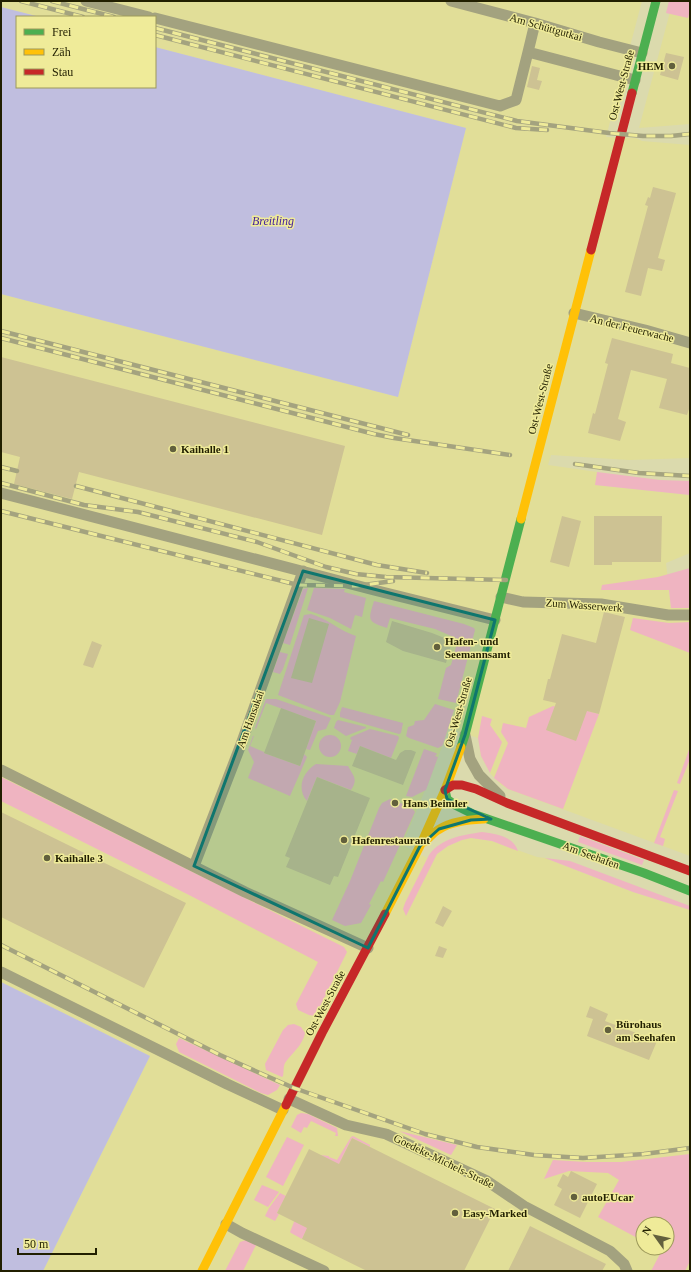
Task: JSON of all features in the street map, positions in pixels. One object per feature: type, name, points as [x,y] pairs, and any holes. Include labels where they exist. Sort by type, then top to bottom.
[{"type":"street","points":[[86,1],[145,16]]},
{"type":"street","name":"Am Schüttgutkai","points":[[450,1],[535,23],[598,42],[642,52]]},
{"type":"street","name":"Ost-West-Straße","points":[[202,1271],[322,1033],[368,948],[420,846],[445,790],[465,735],[656,1]]},
{"type":"street","points":[[156,18],[500,106],[516,100],[535,23]]},
{"type":"street","points":[[528,52],[635,80]]},
{"type":"street","name":"An der Feuerwache","points":[[574,314],[645,330],[690,343]]},
{"type":"street","points":[[1,493],[495,620]]},
{"type":"street","name":"Am Hansakai","points":[[194,866],[240,747],[303,571]]},
{"type":"street","name":"Zum Wasserwerk","points":[[501,596],[523,602],[601,604],[668,615],[690,615]]},
{"type":"street","name":"Am Seehafen","points":[[465,735],[470,759],[479,775],[507,803]]},
{"type":"street","points":[[1,770],[245,892],[368,948]]},
{"type":"street","name":"Am Seehafen","points":[[690,871],[507,803],[476,789],[462,785],[453,785],[445,790],[447,799],[472,814],[491,819],[690,891]]},
{"type":"street","name":"Am Seehafen","points":[[420,846],[440,829],[454,823],[491,819]]},
{"type":"street","points":[[1,972],[226,1084],[283,1110]]},
{"type":"street","name":"Goedeke-Michels-Straße","points":[[289,1098],[346,1125],[386,1134],[487,1181],[524,1206],[610,1251],[624,1264],[627,1271]]},
{"type":"street","points":[[226,1224],[324,1271]]},
{"type":"highlighted area","points":[[303,571],[495,620],[465,735],[445,790],[447,799],[491,819],[471,820],[439,829],[420,846],[368,948],[194,866]]},
{"type":"shaded area","points":[[1,1],[642,1],[606,137],[636,138],[642,141],[690,145],[690,458],[629,460],[551,455],[548,465],[597,472],[596,485],[690,495],[690,553],[666,563],[671,608],[690,608],[690,856],[508,789],[500,784],[490,773],[481,756],[478,738],[449,728],[402,845],[433,861],[437,854],[448,846],[462,840],[471,838],[492,841],[537,857],[545,858],[633,892],[690,910],[690,1271],[43,1271],[150,1056],[1,982],[1,294],[398,397],[466,128],[156,47],[156,16],[36,16],[1,7]]},
{"type":"shaded area","points":[[669,1],[690,1],[688,18],[666,13]]},
{"type":"shaded area","points":[[673,1],[690,1],[690,124],[639,128]]},
{"type":"shaded area","points":[[597,472],[660,480],[690,481],[690,495],[595,485]]},
{"type":"shaded area","points":[[690,568],[690,608],[671,608],[669,590],[601,590],[602,585],[658,577]]},
{"type":"shaded area","points":[[308,588],[290,645],[283,643],[303,589]]},
{"type":"shaded area","points":[[314,588],[345,589],[344,592],[366,598],[362,617],[355,615],[351,629],[330,618],[307,610]]},
{"type":"shaded area","points":[[374,601],[464,624],[474,628],[475,630],[456,703],[438,699],[446,668],[451,665],[458,640],[435,629],[390,618],[387,628],[376,624],[370,616]]},
{"type":"shaded area","points":[[311,614],[356,636],[340,702],[334,715],[330,715],[278,695],[304,615]]},
{"type":"shaded area","points":[[633,618],[669,623],[690,622],[690,653],[630,630]]},
{"type":"shaded area","points":[[280,652],[288,654],[280,674],[273,672]]},
{"type":"shaded area","points":[[266,699],[276,699],[331,718],[326,729],[318,731],[310,750],[306,749],[316,721],[266,703],[256,729],[255,728]]},
{"type":"shaded area","points":[[435,704],[454,710],[443,744],[438,748],[406,736],[408,727],[414,725],[415,721],[424,720]]},
{"type":"shaded area","points":[[553,706],[578,712],[580,709],[599,714],[563,809],[508,789],[494,778],[508,743],[501,732],[503,723],[526,728],[529,717]]},
{"type":"shaded area","points":[[342,707],[403,723],[401,733],[399,734],[340,717]]},
{"type":"shaded area","points":[[482,716],[492,719],[490,725],[502,742],[490,773],[481,756],[478,738]]},
{"type":"shaded area","points":[[338,720],[366,728],[346,736],[334,728]]},
{"type":"shaded area","points":[[370,729],[398,736],[399,738],[391,758],[360,746],[357,754],[348,751],[352,740],[350,739],[351,737]]},
{"type":"shaded area","points":[[326,735],[334,735],[341,742],[341,750],[334,757],[326,757],[319,750],[319,742]]},
{"type":"shaded area","points":[[253,736],[250,746],[264,753],[300,766],[304,754],[307,757],[290,796],[248,778],[254,762],[248,750]]},
{"type":"shaded area","points":[[690,747],[690,759],[680,784],[677,783]]},
{"type":"shaded area","points":[[424,749],[436,753],[437,754],[435,756],[438,757],[426,790],[412,797],[406,796]]},
{"type":"shaded area","points":[[316,764],[348,766],[355,780],[351,790],[317,777],[307,801],[302,791],[302,781],[311,767]]},
{"type":"shaded area","points":[[1,777],[344,947],[347,952],[315,1016],[298,1010],[296,1004],[318,962],[191,896],[1,801]]},
{"type":"shaded area","points":[[674,790],[678,791],[660,837],[665,839],[663,846],[654,843]]},
{"type":"shaded area","points":[[390,799],[411,807],[415,812],[383,882],[381,881],[369,904],[371,905],[361,923],[345,926],[332,920],[350,881],[379,808],[382,803]]},
{"type":"shaded area","points":[[482,832],[498,835],[508,839],[516,846],[518,851],[492,841],[471,838],[448,846],[437,854],[406,916],[403,909],[405,903],[429,855],[434,849],[453,838]]},
{"type":"shaded area","points":[[580,836],[644,860],[642,865],[578,842]]},
{"type":"shaded area","points":[[545,858],[570,861],[690,906],[690,910],[633,892]]},
{"type":"shaded area","points":[[294,1024],[301,1027],[305,1033],[300,1045],[285,1063],[282,1077],[266,1070],[265,1064],[283,1030],[288,1025]]},
{"type":"shaded area","points":[[179,1038],[280,1085],[277,1090],[268,1095],[261,1093],[179,1052],[176,1044]]},
{"type":"shaded area","points":[[301,1113],[308,1114],[337,1128],[338,1136],[335,1136],[336,1133],[311,1121],[307,1128],[304,1127],[301,1133],[291,1127],[297,1115]]},
{"type":"shaded area","points":[[399,1131],[457,1145],[451,1155]]},
{"type":"shaded area","points":[[353,1136],[370,1145],[370,1147],[352,1138],[302,1239],[291,1233],[290,1232],[294,1222],[326,1158],[320,1155],[329,1156],[337,1160]]},
{"type":"shaded area","points":[[287,1137],[304,1145],[283,1186],[266,1177]]},
{"type":"shaded area","points":[[690,1154],[690,1261],[685,1271],[651,1271],[659,1256],[675,1256],[675,1216],[635,1216],[635,1237],[598,1217],[619,1180],[608,1173],[569,1171],[544,1179],[553,1160],[621,1162]]},
{"type":"shaded area","points":[[262,1185],[279,1192],[268,1207],[254,1200]]},
{"type":"shaded area","points":[[280,1193],[286,1196],[277,1213],[279,1214],[275,1221],[265,1216]]},
{"type":"shaded area","points":[[246,1240],[257,1243],[243,1271],[225,1271],[240,1242]]},
{"type":"water","name":"Breitling","points":[[1,7],[36,16],[16,16],[16,88],[156,88],[156,47],[466,128],[398,397],[1,294]]},
{"type":"water","points":[[1,982],[150,1056],[43,1271],[1,1271]]},
{"type":"building","name":"HEM","points":[[666,53],[684,57],[678,80],[660,75]]},
{"type":"building","points":[[532,66],[540,68],[537,80],[542,81],[539,90],[527,87]]},
{"type":"building","points":[[653,187],[676,193],[658,258],[665,260],[662,271],[648,268],[641,296],[625,292],[648,206],[645,205],[648,197],[650,198]]},
{"type":"building","points":[[612,338],[673,354],[671,363],[690,368],[690,406],[687,415],[659,408],[667,379],[631,370],[618,419],[626,422],[620,441],[588,433],[593,413],[595,414],[608,364],[605,363]]},
{"type":"building","name":"Kaihalle 1","points":[[1,357],[345,446],[322,535],[79,472],[72,499],[14,484],[20,457],[1,452]]},
{"type":"building","points":[[562,516],[581,521],[569,567],[550,562]]},
{"type":"building","points":[[594,516],[662,516],[661,562],[612,562],[612,565],[594,565]]},
{"type":"building","points":[[604,612],[625,617],[599,714],[587,711],[576,741],[546,730],[556,703],[543,700],[562,634],[596,643]]},
{"type":"building","points":[[309,618],[329,624],[312,683],[291,678]]},
{"type":"building","points":[[392,621],[432,633],[452,641],[446,663],[403,651],[386,642]]},
{"type":"building","points":[[92,641],[102,645],[93,668],[83,665]]},
{"type":"building","points":[[281,708],[316,721],[300,766],[264,753]]},
{"type":"building","points":[[360,746],[396,760],[400,753],[405,750],[416,752],[403,785],[352,766]]},
{"type":"building","points":[[317,777],[370,798],[338,877],[334,876],[330,885],[286,867],[290,858],[285,856]]},
{"type":"building","name":"Kaihalle 3","points":[[1,812],[186,903],[144,988],[1,917]]},
{"type":"building","points":[[443,906],[452,911],[443,927],[435,923]]},
{"type":"building","points":[[439,946],[447,949],[443,958],[435,956]]},
{"type":"building","name":"Bürohaus am Seehafen","points":[[590,1006],[608,1014],[605,1021],[657,1041],[649,1060],[587,1036],[593,1019],[586,1017]]},
{"type":"building","points":[[352,1138],[495,1209],[464,1271],[367,1271],[302,1239],[307,1228],[277,1213],[309,1149],[339,1164]]},
{"type":"building","name":"autoEUcar","points":[[571,1171],[597,1184],[580,1218],[554,1205],[562,1189],[557,1186],[563,1174],[568,1177]]},
{"type":"building","points":[[530,1226],[606,1264],[602,1271],[508,1271]]},
{"type":"railway","points":[[21,1],[79,16]]},
{"type":"railway","points":[[52,1],[110,16]]},
{"type":"railway","points":[[156,28],[517,121],[643,136],[690,134]]},
{"type":"railway","points":[[156,35],[516,128],[547,130]]},
{"type":"railway","points":[[1,331],[408,435]]},
{"type":"railway","points":[[1,338],[374,434],[510,455]]},
{"type":"railway","points":[[575,464],[639,473],[690,476]]},
{"type":"railway","points":[[1,467],[17,471]]},
{"type":"railway","points":[[1,483],[84,505],[138,512],[257,542],[326,567],[356,574],[386,577],[506,580]]},
{"type":"railway","points":[[76,486],[377,565],[427,573]]},
{"type":"railway","points":[[1,511],[298,585],[357,586],[393,581]]},
{"type":"railway","points":[[1,945],[220,1055],[262,1074],[294,1088],[425,1134],[477,1147],[534,1155],[583,1158],[644,1154],[690,1148]]},
{"type":"traffic: fast","points":[[632,93],[656,1]]},
{"type":"traffic: fast","points":[[461,747],[521,519]]},
{"type":"traffic: fast","points":[[445,790],[447,799],[473,814],[644,873],[690,891]]},
{"type":"traffic: slow","points":[[521,519],[591,250]]},
{"type":"traffic: slow","points":[[385,914],[420,846],[445,790],[461,747]]},
{"type":"traffic: slow","points":[[424,842],[443,827],[460,822],[484,819]]},
{"type":"traffic: slow","points":[[202,1271],[286,1105]]},
{"type":"traffic: jam","points":[[591,250],[632,93]]},
{"type":"traffic: jam","points":[[445,790],[453,785],[462,785],[476,789],[507,803],[690,871]]},
{"type":"traffic: jam","points":[[286,1105],[385,914]]},
{"type":"place","name":"HEM","points":[[672,66]]},
{"type":"place","name":"Kaihalle 1","points":[[173,449]]},
{"type":"place","name":"Hafen- und Seemannsamt","points":[[437,647]]},
{"type":"place","name":"Hans Beimler","points":[[395,803]]},
{"type":"place","name":"Hafenrestaurant","points":[[344,840]]},
{"type":"place","name":"Kaihalle 3","points":[[47,858]]},
{"type":"place","name":"Bürohaus am Seehafen","points":[[608,1030]]},
{"type":"place","name":"autoEUcar","points":[[574,1197]]},
{"type":"place","name":"Easy-Marked","points":[[455,1213]]}]
